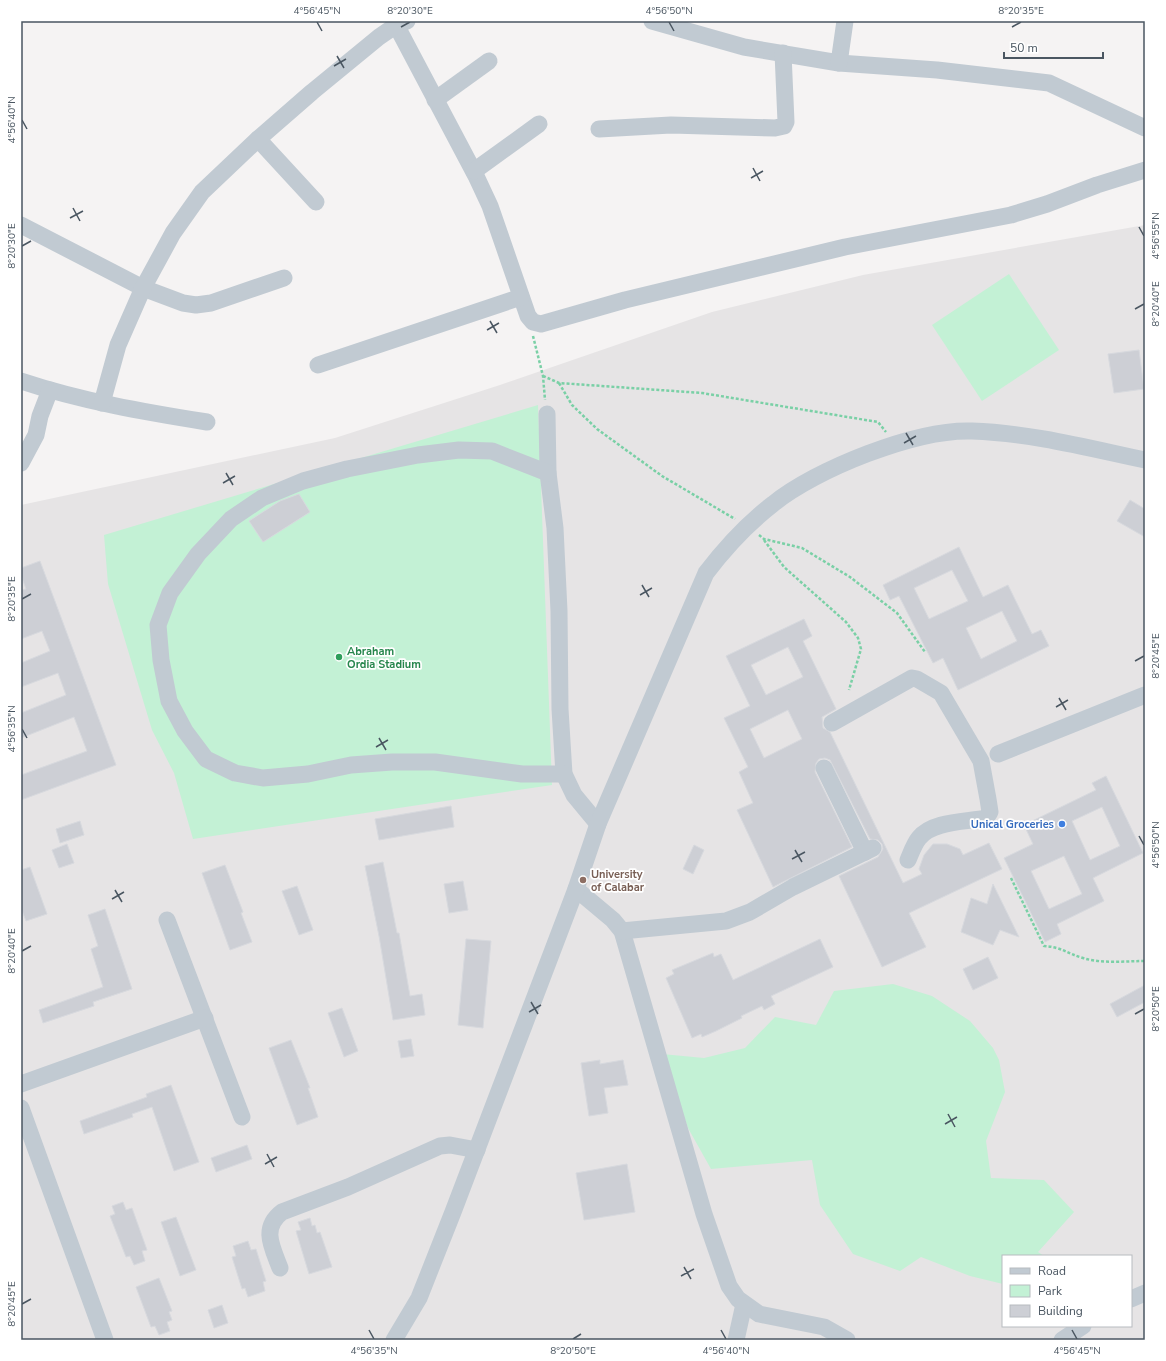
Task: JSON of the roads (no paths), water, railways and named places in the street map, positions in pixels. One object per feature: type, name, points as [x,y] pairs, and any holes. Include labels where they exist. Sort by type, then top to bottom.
[{"type":"street","points":[[652,21],[744,47],[839,63],[937,70],[1049,83],[1145,128]]},
{"type":"street","points":[[839,63],[845,21]]},
{"type":"street","points":[[102,404],[118,345],[143,288],[173,233],[195,201],[212,181],[258,138],[312,92],[399,23],[435,100],[474,171],[490,206],[528,316],[533,322],[541,324],[625,300],[845,247],[1011,215],[1145,170]]},
{"type":"street","points":[[599,128],[671,125],[775,128],[784,126],[786,122],[783,53]]},
{"type":"street","points":[[435,100],[489,61]]},
{"type":"street","points":[[474,171],[539,124]]},
{"type":"street","points":[[258,138],[316,202]]},
{"type":"street","points":[[21,225],[143,288],[183,303],[196,305],[211,303],[284,278]]},
{"type":"street","points":[[318,365],[521,297]]},
{"type":"street","points":[[21,380],[50,390],[102,404],[207,422]]},
{"type":"street","points":[[21,463],[36,435],[40,416],[50,390]]},
{"type":"street","points":[[547,414],[548,473],[555,528],[557,566],[564,774],[574,795],[598,824]]},
{"type":"street","points":[[394,1340],[419,1298],[576,889],[598,824],[706,574],[718,558],[748,526],[774,503],[846,462],[914,438],[970,431],[1037,437],[1145,460]]},
{"type":"street","points":[[548,473],[492,451],[458,450],[418,454],[348,469],[303,481],[262,498],[231,519],[198,554],[170,593],[158,625],[161,660],[170,701],[185,731],[206,759],[235,773],[263,778],[308,774],[351,765],[392,762],[435,762],[522,774],[564,774]]},
{"type":"street","points":[[832,723],[912,678],[917,679],[941,693],[990,757],[988,798],[990,812],[986,818],[940,825],[928,829],[919,838],[908,860]]},
{"type":"street","points":[[990,757],[1145,695]]},
{"type":"street","points":[[622,931],[726,921],[750,912],[793,887],[869,850],[824,768]]},
{"type":"street","points":[[576,889],[613,920],[622,931],[704,1214],[729,1286],[738,1299],[758,1314],[824,1327],[847,1340]]},
{"type":"street","points":[[168,920],[242,1117]]},
{"type":"street","points":[[21,1084],[205,1018]]},
{"type":"street","points":[[21,1108],[105,1340]]},
{"type":"street","points":[[280,1268],[272,1247],[270,1231],[273,1219],[282,1212],[348,1187],[440,1146],[450,1145],[477,1150]]},
{"type":"street","points":[[1132,1299],[1145,1293]]},
{"type":"street","points":[[736,1340],[744,1304]]},
{"type":"street","points":[[1062,1340],[1082,1327]]},
{"type":"place","name":"Abraham Ordia Stadium","points":[[339,657]]},
{"type":"place","name":"Unical Groceries","points":[[1062,824]]},
{"type":"place","name":"University of Calabar","points":[[583,880]]}]
